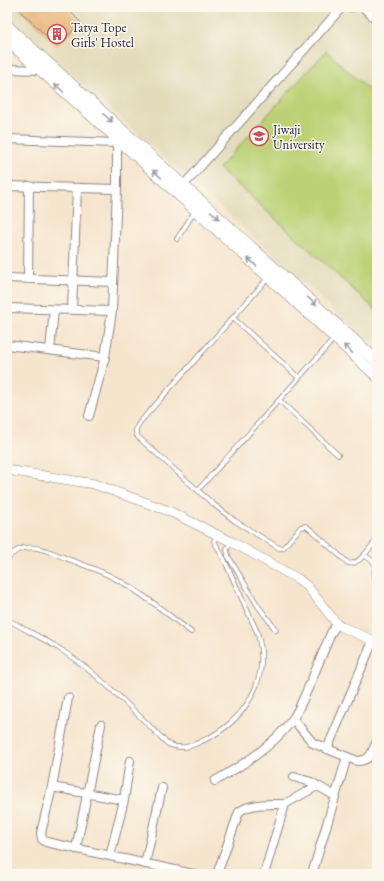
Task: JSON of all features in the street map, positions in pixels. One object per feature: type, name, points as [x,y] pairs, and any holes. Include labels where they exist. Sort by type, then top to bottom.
[{"type":"main road","points":[[7,26],[183,186],[199,206],[269,278],[377,361]]},
{"type":"main road","points":[[7,40],[117,141],[278,270],[340,334],[377,376]]},
{"type":"street","points":[[183,186],[342,7]]},
{"type":"street","points":[[349,7],[354,7]]},
{"type":"street","points":[[363,7],[377,20]]},
{"type":"street","points":[[7,69],[40,70]]},
{"type":"street","points":[[7,140],[117,141],[117,189],[112,311],[105,357],[89,416]]},
{"type":"street","points":[[7,186],[117,189]]},
{"type":"street","points":[[28,279],[29,186]]},
{"type":"street","points":[[72,310],[77,188]]},
{"type":"street","points":[[7,278],[113,282]]},
{"type":"street","points":[[7,308],[112,311]]},
{"type":"street","points":[[50,350],[54,310]]},
{"type":"street","points":[[7,345],[105,357]]},
{"type":"street","points":[[7,470],[94,484],[169,511],[232,542],[298,579],[307,586],[337,624],[375,642],[327,749]]},
{"type":"street","points":[[215,781],[248,761],[262,750],[277,737],[293,719],[302,702],[331,633],[337,624]]},
{"type":"street","points":[[68,698],[52,787],[41,833],[42,839],[46,842],[192,874]]},
{"type":"street","points":[[293,719],[313,743],[357,761],[364,761],[369,758],[377,742]]},
{"type":"street","points":[[76,849],[101,725]]},
{"type":"street","points":[[312,874],[347,757]]},
{"type":"street","points":[[110,856],[124,800],[130,761]]},
{"type":"street","points":[[294,777],[311,782],[335,796]]},
{"type":"street","points":[[217,874],[239,812],[263,804],[285,804],[317,786]]},
{"type":"street","points":[[52,787],[124,800]]},
{"type":"street","points":[[145,864],[162,788]]},
{"type":"street","points":[[264,874],[285,804]]},
{"type":"lane","points":[[177,239],[199,206]]},
{"type":"lane","points":[[278,270],[269,278],[136,428],[136,433],[138,437],[213,504],[235,521],[279,548],[283,548],[301,527],[306,526],[348,564],[351,565],[357,563],[377,540]]},
{"type":"lane","points":[[234,319],[299,378]]},
{"type":"lane","points":[[198,490],[340,334]]},
{"type":"lane","points":[[279,400],[338,455]]},
{"type":"lane","points":[[7,619],[72,657],[117,694],[168,744],[180,748],[190,746],[214,736],[226,728],[236,718],[252,697],[258,682],[262,665],[260,641],[257,632],[224,559],[214,542],[217,535]]},
{"type":"lane","points":[[232,542],[227,549],[228,556],[258,606],[276,630]]},
{"type":"lane","points":[[7,560],[11,554],[18,550],[25,548],[38,548],[103,572],[118,579],[191,632]]},
{"type":"lane","points":[[364,555],[375,562],[374,574],[377,581]]},
{"type":"shaded area","name":"Jiwaji University","points":[[7,7],[377,7],[377,350],[274,255],[7,17]]},
{"type":"green space","points":[[326,51],[377,97],[377,311],[219,168]]},
{"type":"building","name":"Tatya Tope Girls' Hostel","points":[[24,7],[66,7],[81,23],[57,46],[20,11]]},
{"type":"place","name":"Tatya Tope Girls' Hostel","points":[[57,34]]},
{"type":"place","name":"Jiwaji University","points":[[259,136]]}]
